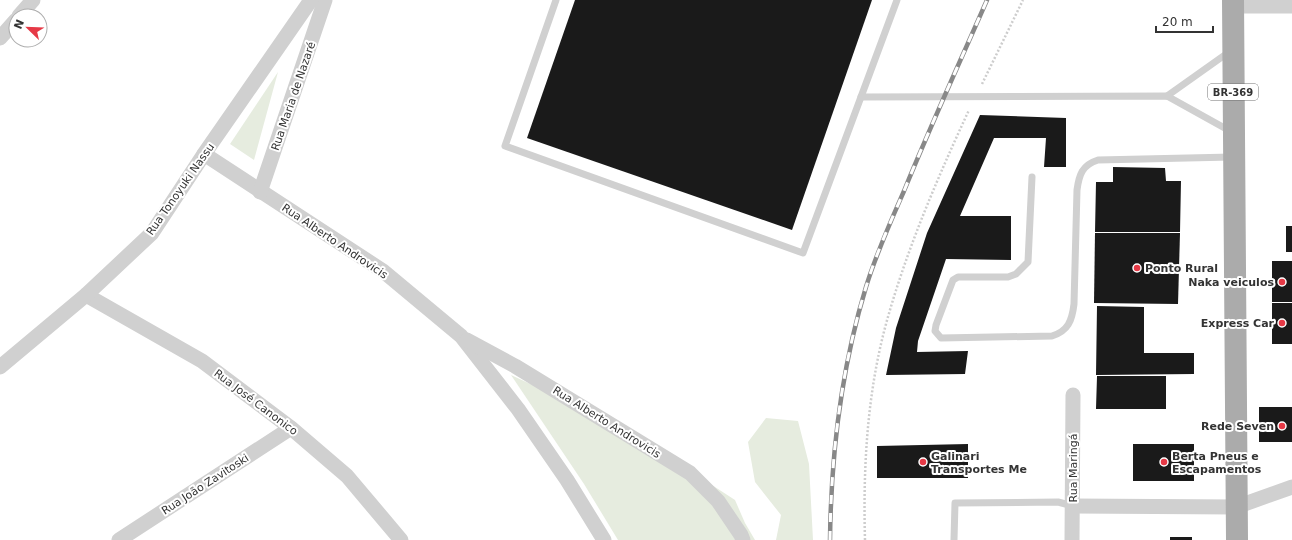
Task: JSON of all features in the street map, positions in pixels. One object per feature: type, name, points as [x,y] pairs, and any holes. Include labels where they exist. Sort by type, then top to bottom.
[{"type":"main road","name":"BR-369","points":[[1233,3],[1237,540]]},
{"type":"street","points":[[26,8],[33,0]]},
{"type":"street","name":"Rua Tonoyuki Nassu","points":[[0,367],[86,295],[152,233],[204,154],[311,0]]},
{"type":"street","name":"Rua Maria de Nazaré","points":[[260,192],[325,0]]},
{"type":"street","points":[[1233,3],[1292,6]]},
{"type":"street","points":[[0,38],[8,29]]},
{"type":"street","name":"Rua Alberto Androvicis","points":[[204,154],[383,271],[461,336],[515,366],[690,473],[718,501],[741,535],[742,540]]},
{"type":"street","name":"Rua José Canonico","points":[[86,295],[202,362],[291,428],[347,476],[401,540]]},
{"type":"street","name":"Rua Alberto Androvicis","points":[[461,336],[518,409],[567,480],[604,540]]},
{"type":"street","name":"Rua Maringá","points":[[1072,540],[1073,395]]},
{"type":"street","name":"Rua João Zavitoski","points":[[119,540],[291,428]]},
{"type":"street","points":[[1073,506],[1236,507],[1292,487]]},
{"type":"lane","points":[[556,0],[505,146],[803,253],[897,0]]},
{"type":"lane","points":[[1167,96],[1233,50]]},
{"type":"lane","points":[[861,97],[1167,96],[1234,134]]},
{"type":"lane","points":[[1032,177],[1028,262],[1016,274],[1008,277],[958,277],[953,280],[936,325],[935,331],[941,338],[1052,336],[1062,332],[1069,324],[1074,304],[1077,190],[1079,178],[1083,168],[1089,162],[1098,160],[1234,157]]},
{"type":"lane","points":[[954,540],[955,503],[1058,502],[1073,506]]},
{"type":"path","points":[[986,76],[1023,0]]},
{"type":"path","points":[[865,540],[864,490],[868,427],[872,392],[886,325],[917,231],[966,116]]},
{"type":"shaded area","points":[[278,72],[254,160],[230,144]]},
{"type":"shaded area","points":[[511,375],[621,426],[735,500],[745,523],[755,540],[618,540],[584,484]]},
{"type":"shaded area","points":[[766,418],[798,421],[809,464],[813,540],[776,540],[781,515],[755,482],[748,442]]},
{"type":"building","points":[[575,0],[872,0],[792,230],[527,138]]},
{"type":"building","points":[[980,115],[1066,118],[1066,167],[1044,167],[1046,138],[994,138],[960,216],[1011,216],[1011,260],[946,259],[918,341],[917,352],[968,351],[965,374],[886,375],[896,328],[927,233]]},
{"type":"building","points":[[1113,167],[1165,168],[1166,181],[1181,181],[1180,232],[1095,232],[1096,182],[1113,182]]},
{"type":"building","points":[[1286,226],[1292,226],[1292,252],[1286,252]]},
{"type":"building","name":"Ponto Rural","points":[[1095,233],[1180,233],[1178,304],[1094,303]]},
{"type":"building","name":"Naka veiculos","points":[[1272,261],[1292,261],[1292,302],[1272,302]]},
{"type":"building","name":"Express Car","points":[[1272,303],[1292,303],[1292,344],[1272,344]]},
{"type":"building","points":[[1097,306],[1144,307],[1144,353],[1194,353],[1194,374],[1096,375]]},
{"type":"building","points":[[1097,376],[1166,376],[1166,409],[1096,409]]},
{"type":"building","points":[[1259,407],[1292,407],[1292,442],[1259,442]]},
{"type":"building","name":"Galinari Transportes Me","points":[[968,444],[968,478],[877,478],[877,446]]},
{"type":"building","name":"Berta Pneus e Escapamentos","points":[[1133,444],[1194,444],[1194,481],[1133,481]]},
{"type":"building","points":[[1170,537],[1192,537],[1192,540],[1170,540]]},
{"type":"railway","points":[[830,540],[835,444],[839,412],[850,349],[866,287],[888,227],[987,0]]},
{"type":"place","name":"Ponto Rural","points":[[1137,268]]},
{"type":"place","name":"Naka veiculos","points":[[1282,282]]},
{"type":"place","name":"Express Car","points":[[1282,323]]},
{"type":"place","name":"Rede Seven","points":[[1282,426]]},
{"type":"place","name":"Galinari Transportes Me","points":[[923,462]]},
{"type":"place","name":"Berta Pneus e Escapamentos","points":[[1164,462]]}]
